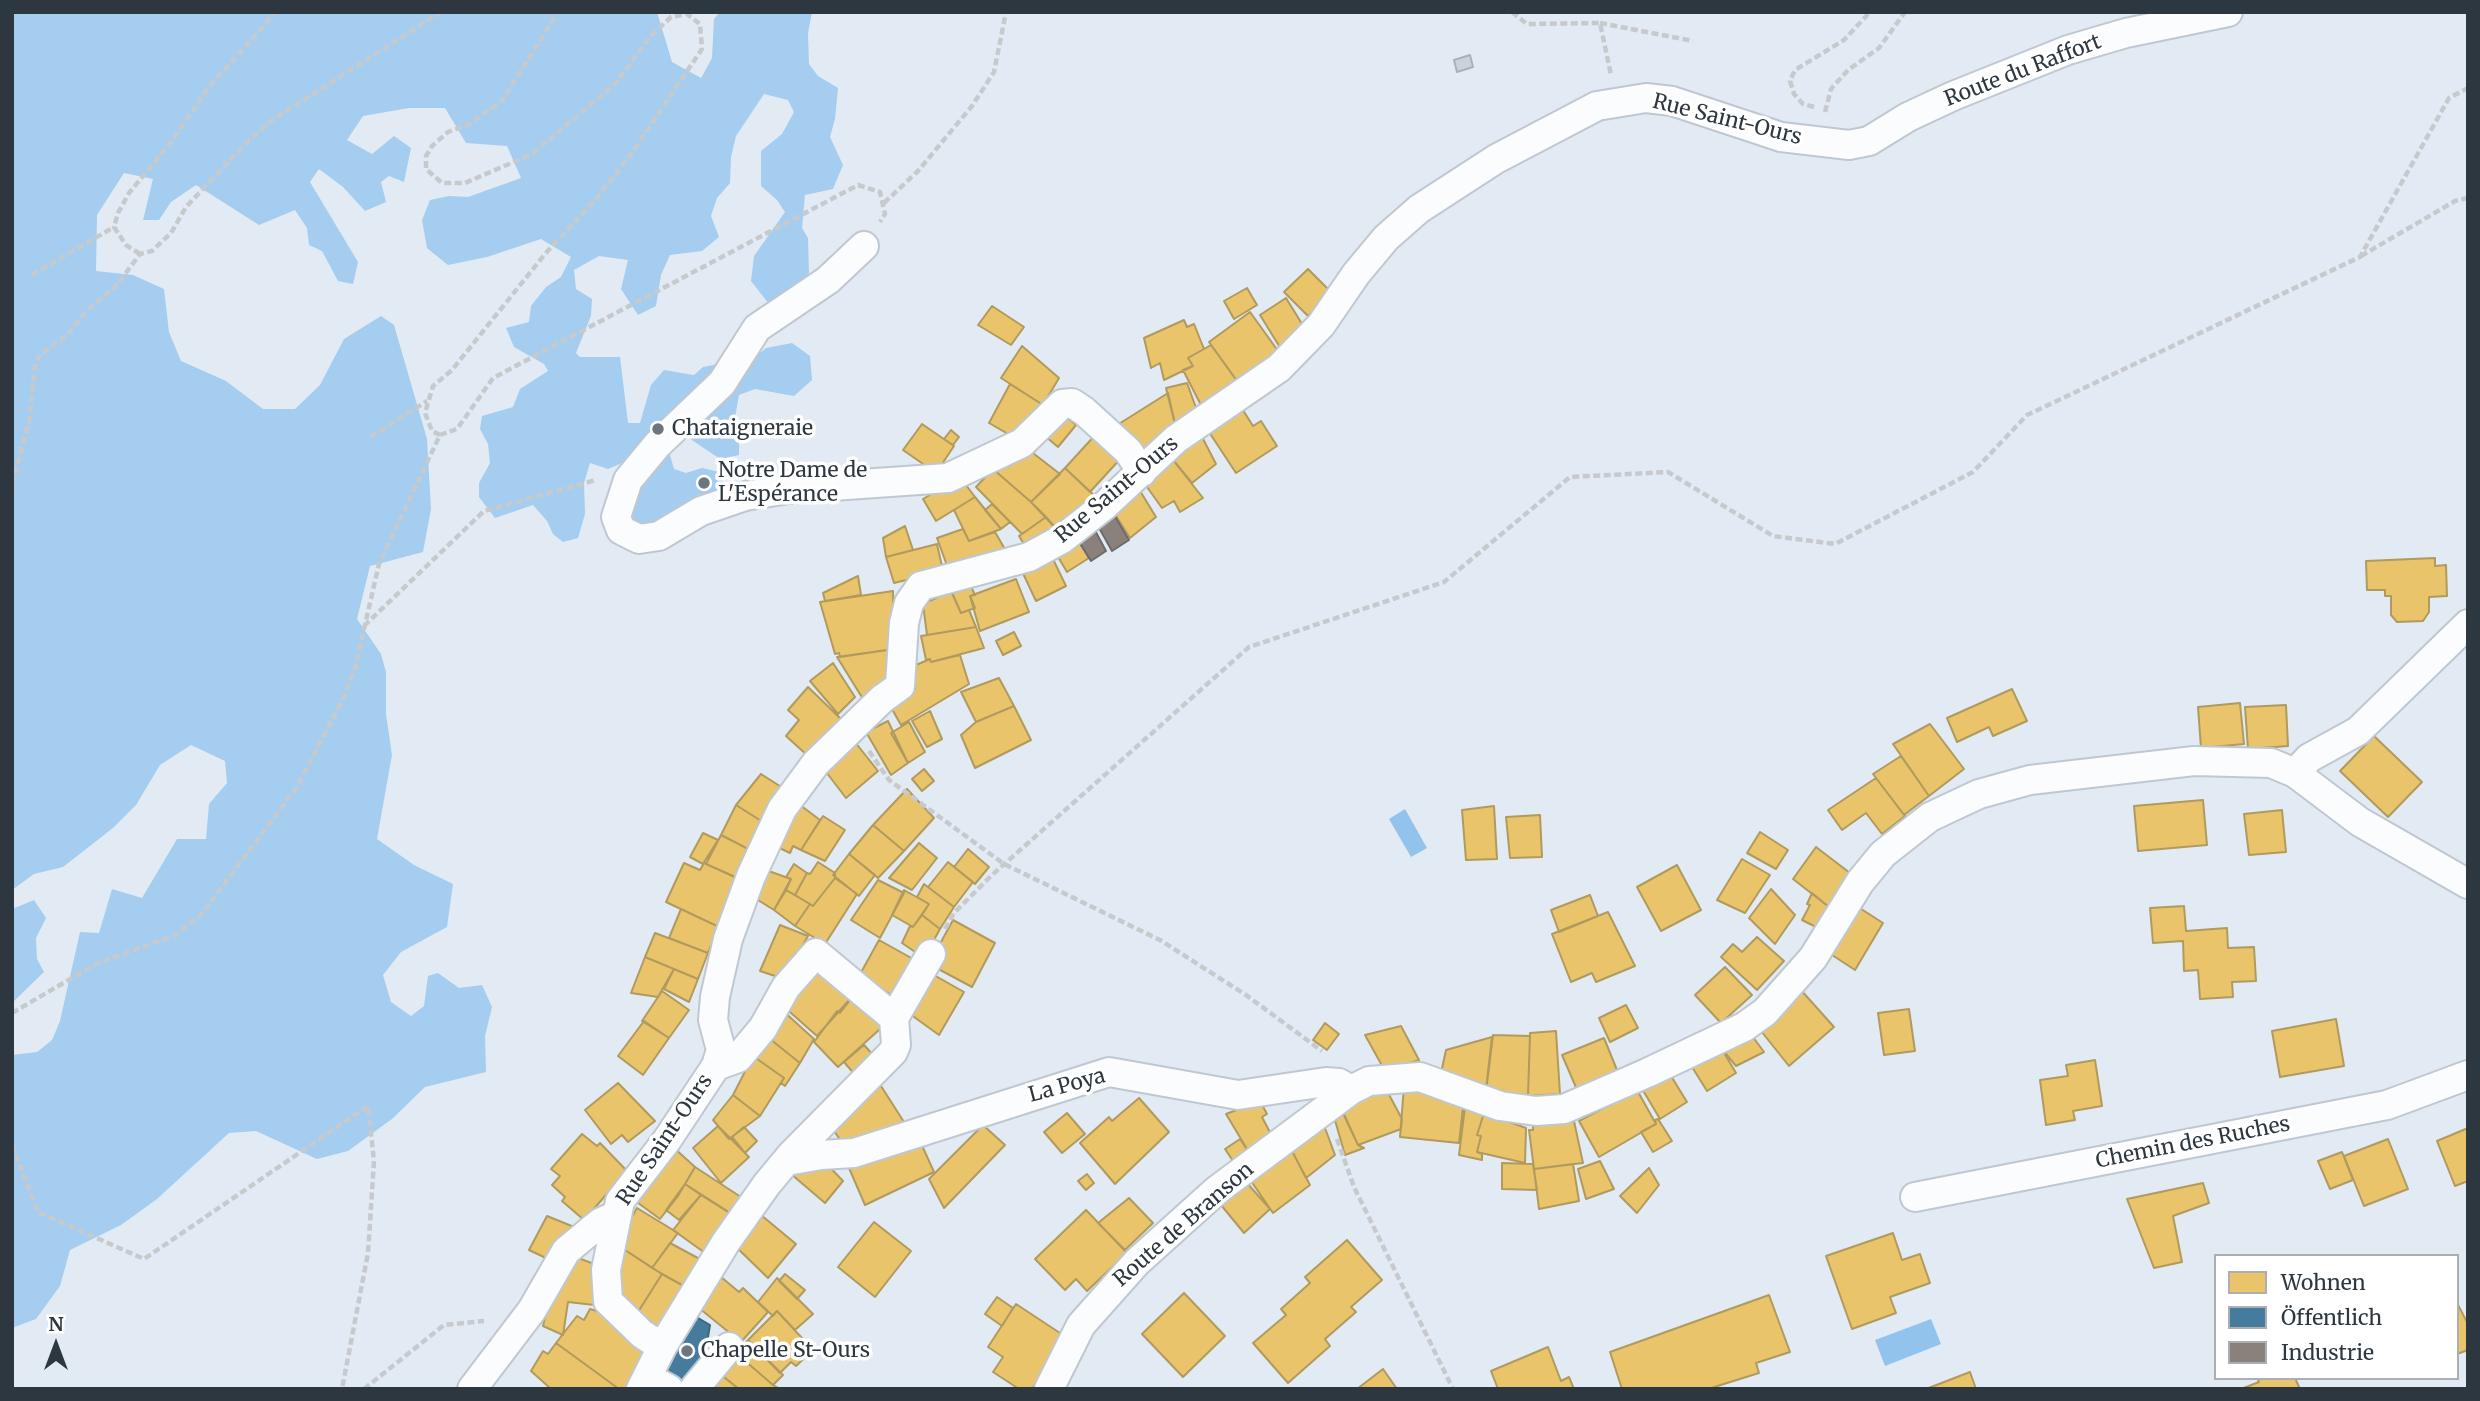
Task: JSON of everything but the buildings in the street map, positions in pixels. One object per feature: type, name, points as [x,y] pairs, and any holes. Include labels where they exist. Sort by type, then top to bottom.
[{"type":"street","name":"Route du Raffort","points":[[1825,144],[1849,145],[1869,141],[1935,104],[2068,50],[2126,33],[2228,12]]},
{"type":"street","name":"Rue Saint-Ours","points":[[662,1347],[642,1334],[608,1301],[606,1270],[614,1216],[620,1201],[667,1140],[716,1066],[721,1050],[713,1020],[715,997],[728,939],[751,876],[782,809],[816,762],[882,699],[900,686],[904,623],[909,603],[921,586],[1029,557],[1062,539],[1142,472],[1176,439],[1279,368],[1321,325],[1356,274],[1386,238],[1419,209],[1458,181],[1569,118],[1615,100],[1646,98],[1672,101],[1781,137],[1825,144]]},
{"type":"street","points":[[864,246],[828,280],[757,328],[722,383],[657,445],[628,480],[616,517],[621,530],[639,539],[659,536],[701,510],[745,496],[789,489],[947,478],[1022,443],[1035,434],[1062,404],[1072,403],[1128,451],[1142,472]]},
{"type":"street","points":[[2295,773],[2309,758],[2358,731],[2468,624]]},
{"type":"street","points":[[1351,1090],[1370,1081],[1420,1077],[1500,1106],[1536,1111],[1564,1109],[1607,1092],[1735,1031],[1765,1012],[1814,958],[1860,882],[1884,854],[1930,817],[1979,794],[2030,780],[2194,761],[2271,763],[2295,773],[2360,822],[2468,884]]},
{"type":"street","points":[[716,1066],[738,1058],[763,1028],[786,987],[816,953],[894,1018]]},
{"type":"street","points":[[652,1385],[662,1347],[726,1242],[767,1184],[893,1052],[896,1045],[894,1018],[931,954]]},
{"type":"street","name":"La Poya","points":[[787,1161],[854,1153],[1109,1072],[1238,1095],[1326,1082],[1339,1083],[1351,1090]]},
{"type":"street","name":"Chemin des Ruches","points":[[1915,1197],[2387,1105],[2468,1074]]},
{"type":"street","name":"Route de Branson","points":[[1049,1389],[1081,1325],[1109,1290],[1217,1190],[1351,1090]]},
{"type":"street","points":[[472,1389],[532,1310],[566,1251],[601,1222],[614,1216]]},
{"type":"street","points":[[694,1389],[729,1347]]},
{"type":"path","points":[[32,275],[114,227],[129,193],[172,141],[208,88],[276,12]]},
{"type":"path","points":[[12,484],[29,422],[35,365],[40,355],[68,334],[86,311],[116,286],[140,254],[152,251],[170,233],[186,207],[271,121],[441,12]]},
{"type":"path","points":[[440,435],[432,431],[425,413],[433,386],[452,370],[544,254],[596,199],[702,49],[700,24],[687,13],[671,16],[650,37],[616,83],[532,155],[465,183],[442,183],[426,169],[426,156],[432,146],[448,132],[468,125],[502,101],[558,12]]},
{"type":"path","points":[[884,203],[918,171],[986,83],[993,72],[1006,12]]},
{"type":"path","points":[[1512,12],[1527,24],[1600,23],[1693,41]]},
{"type":"path","points":[[1825,110],[1803,104],[1794,94],[1790,81],[1794,71],[1844,40],[1870,12]]},
{"type":"path","points":[[1825,144],[1825,110],[1830,89],[1848,70],[1879,48],[1905,12]]},
{"type":"path","points":[[1600,23],[1615,100]]},
{"type":"path","points":[[2360,257],[2449,98],[2468,88]]},
{"type":"path","points":[[12,1013],[96,964],[175,935],[201,915],[297,787],[344,697],[355,668],[379,564],[440,435],[457,429],[494,378],[858,185],[880,192],[884,203],[885,214],[864,246]]},
{"type":"path","points":[[931,954],[954,913],[1004,864],[1249,647],[1444,582],[1570,477],[1668,472],[1773,536],[1835,544],[1973,472],[2027,415],[2360,257],[2455,201],[2468,198]]},
{"type":"path","points":[[114,227],[126,245],[140,254]]},
{"type":"path","points":[[371,437],[427,401]]},
{"type":"path","points":[[363,627],[484,511],[601,478],[628,480]]},
{"type":"path","points":[[855,727],[889,780],[1004,864],[1124,920],[1203,966],[1331,1058],[1351,1090]]},
{"type":"path","points":[[12,1144],[38,1212],[144,1259],[368,1106],[374,1161],[368,1253],[342,1389]]},
{"type":"path","points":[[1326,1109],[1354,1187],[1452,1389]]},
{"type":"path","points":[[364,1389],[444,1325],[492,1319]]},
{"type":"shaded area","points":[[12,12],[657,12],[672,62],[701,78],[712,58],[714,19],[720,12],[812,12],[808,33],[809,64],[818,76],[838,88],[830,137],[843,165],[833,189],[805,195],[802,228],[808,238],[809,273],[793,296],[769,304],[751,281],[754,256],[785,212],[777,200],[761,186],[761,151],[782,134],[794,112],[788,100],[764,94],[736,136],[731,157],[730,183],[717,198],[711,216],[719,237],[702,251],[670,255],[661,275],[656,306],[638,315],[621,289],[628,260],[599,256],[574,270],[576,289],[592,299],[591,316],[576,353],[580,357],[620,357],[628,423],[640,423],[651,385],[664,370],[694,375],[703,367],[755,357],[766,348],[792,343],[810,356],[812,380],[794,396],[755,389],[739,395],[734,423],[739,436],[739,455],[720,459],[680,432],[670,455],[674,469],[686,473],[702,468],[719,472],[726,486],[724,495],[650,531],[626,518],[628,492],[622,463],[608,469],[590,463],[584,483],[585,514],[578,538],[563,542],[553,534],[547,521],[533,505],[495,518],[479,497],[479,483],[490,463],[488,444],[480,429],[482,416],[513,407],[520,389],[548,371],[544,364],[514,347],[506,328],[529,322],[531,306],[546,287],[561,277],[571,257],[541,239],[487,257],[448,265],[427,248],[422,220],[430,200],[449,196],[468,197],[521,178],[507,146],[466,143],[445,108],[409,108],[363,116],[347,140],[372,154],[394,136],[411,148],[404,182],[389,176],[381,182],[386,202],[365,211],[343,187],[319,169],[310,182],[358,262],[353,284],[338,281],[322,251],[309,245],[307,228],[295,210],[259,225],[196,185],[171,202],[159,220],[143,220],[153,179],[124,173],[97,215],[96,271],[133,275],[164,289],[169,332],[181,361],[226,381],[263,409],[295,409],[320,385],[344,339],[381,316],[394,325],[427,439],[431,509],[423,552],[370,566],[357,619],[381,654],[386,672],[386,714],[392,755],[377,839],[414,865],[453,884],[447,927],[401,952],[383,975],[391,1002],[411,1016],[424,1006],[428,976],[438,973],[459,988],[482,985],[492,1007],[485,1036],[486,1072],[425,1087],[392,1119],[348,1151],[317,1159],[256,1131],[229,1133],[157,1199],[121,1225],[70,1250],[60,1286],[36,1319],[12,1328],[12,1055],[37,1052],[52,1040],[60,1021],[80,932],[99,933],[112,889],[142,898],[177,839],[206,839],[209,804],[227,783],[225,761],[191,745],[160,765],[136,805],[113,828],[63,867],[34,874],[12,890]]},
{"type":"shaded area","points":[[1405,809],[1427,848],[1411,857],[1389,819]]},
{"type":"shaded area","points":[[34,900],[46,918],[36,938],[37,959],[44,972],[12,1003],[12,909]]},
{"type":"shaded area","points":[[1931,1319],[1941,1344],[1885,1366],[1875,1340]]},
{"type":"place","name":"Chataigneraie","points":[[658,429]]},
{"type":"place","name":"Notre Dame de L'Espérance","points":[[704,483]]},
{"type":"place","name":"Chapelle St-Ours","points":[[687,1351]]}]
